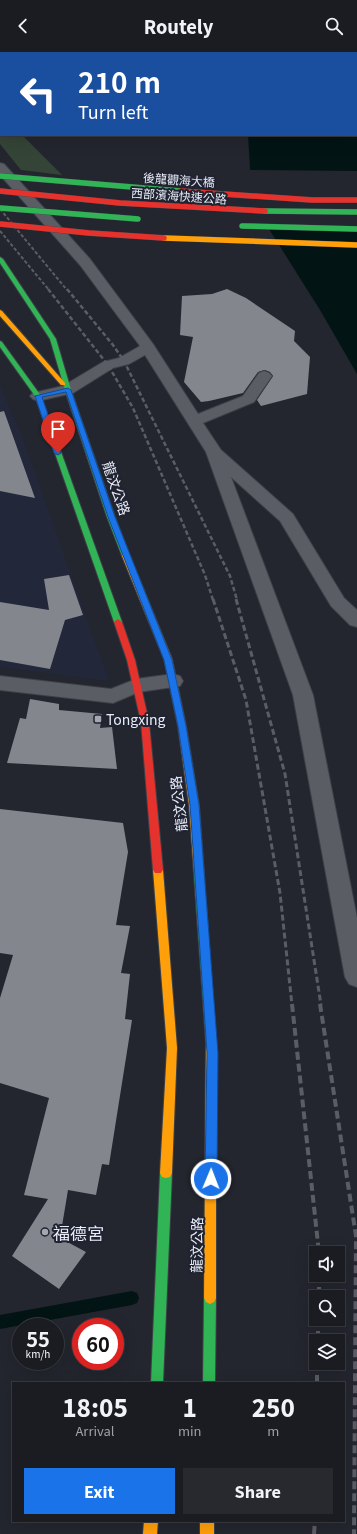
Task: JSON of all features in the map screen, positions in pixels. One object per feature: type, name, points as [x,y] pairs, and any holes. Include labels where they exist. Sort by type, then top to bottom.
[{"type":"main road","name":"後龍觀海大橋","points":[[1,173],[201,193],[312,200],[357,200]]},
{"type":"main road","points":[[1,173],[67,187],[199,203],[353,212]]},
{"type":"main road","name":"西部濱海快速公路","points":[[0,191],[120,203],[246,211],[353,212]]},
{"type":"main road","name":"西部濱海快速公路","points":[[0,208],[150,220]]},
{"type":"main road","points":[[0,224],[49,230],[240,242],[357,245]]},
{"type":"main road","name":"西部濱海快速公路","points":[[229,225],[357,229]]},
{"type":"main road","name":"龍汶公路","points":[[0,258],[53,339],[68,390],[111,517],[168,660],[182,726],[194,805],[212,1053],[209,1382]]},
{"type":"main road","points":[[0,312],[68,390]]},
{"type":"main road","name":"龍汶公路","points":[[0,343],[38,396],[131,660],[145,722],[154,803],[172,1048],[157,1382]]},
{"type":"main road","points":[[150,1534],[151,1522]]},
{"type":"main road","points":[[207,1522],[207,1534]]},
{"type":"lane","points":[[1,173],[85,262],[148,347],[214,452],[303,695],[357,977]]},
{"type":"lane","points":[[38,396],[68,390],[108,365],[124,361],[148,347]]},
{"type":"lane","points":[[194,421],[249,399],[264,376]]},
{"type":"lane","points":[[214,452],[287,518],[337,602],[357,621]]},
{"type":"lane","points":[[0,683],[113,696],[136,686],[173,681]]},
{"type":"shaded area","points":[[248,136],[357,136],[357,374],[320,310],[252,202]]},
{"type":"shaded area","points":[[0,385],[23,439],[109,681],[0,667]]},
{"type":"green space","points":[[0,136],[23,136],[62,175],[21,170],[0,144]]},
{"type":"pier","points":[[248,170],[357,171],[357,228],[266,228],[250,203]]},
{"type":"building","points":[[227,289],[246,298],[295,331],[294,341],[310,357],[307,394],[261,406],[257,400],[273,376],[270,372],[265,370],[258,372],[243,393],[209,401],[201,402],[184,382],[193,337],[180,335],[182,296],[212,294]]},
{"type":"building","points":[[4,411],[35,498],[0,491],[0,412]]},
{"type":"building","points":[[69,575],[83,615],[65,620],[50,669],[0,660],[0,602],[49,610],[44,579]]},
{"type":"building","points":[[30,699],[59,704],[59,710],[102,714],[100,728],[112,727],[117,769],[7,763],[20,718],[26,719]]},
{"type":"building","points":[[0,809],[123,823],[128,852],[116,925],[130,926],[121,973],[130,974],[125,1019],[132,1020],[109,1165],[102,1164],[96,1195],[68,1190],[60,1238],[86,1252],[59,1289],[12,1256],[48,1199],[24,1195],[49,1098],[0,1083],[0,998],[13,955],[0,953]]},
{"type":"waterway","points":[[0,1322],[132,1298]]},
{"type":"railway","points":[[0,209],[67,290]]},
{"type":"railway","points":[[0,231],[49,290]]},
{"type":"railway","points":[[48,289],[108,365],[133,408],[205,575],[213,600]]},
{"type":"railway","points":[[67,289],[113,345],[124,361],[230,576],[237,600]]},
{"type":"railway","points":[[213,599],[246,700],[280,893],[292,1005]]},
{"type":"railway","points":[[236,599],[285,774],[321,1005]]},
{"type":"railway","points":[[292,1004],[318,1246]]},
{"type":"railway","points":[[320,1004],[356,1236],[354,1534]]},
{"type":"railway","points":[[319,1282],[319,1290]]},
{"type":"railway","points":[[318,1326],[318,1334]]},
{"type":"railway","points":[[317,1370],[317,1382]]},
{"type":"railway","points":[[314,1534],[315,1522]]},
{"type":"traffic: fast","points":[[0,176],[180,191]]},
{"type":"traffic: fast","points":[[0,208],[138,219]]},
{"type":"traffic: fast","points":[[265,211],[357,212]]},
{"type":"traffic: fast","points":[[242,226],[357,229]]},
{"type":"traffic: fast","points":[[0,259],[53,339],[68,390],[111,517],[126,556]]},
{"type":"traffic: fast","points":[[0,343],[38,396],[118,622]]},
{"type":"traffic: fast","points":[[198,860],[211,1042]]},
{"type":"traffic: fast","points":[[157,1382],[166,1173]]},
{"type":"traffic: fast","points":[[209,1382],[210,1298]]},
{"type":"traffic: slow","points":[[164,238],[357,245]]},
{"type":"traffic: slow","points":[[0,312],[63,384]]},
{"type":"traffic: slow","points":[[126,556],[168,659],[182,726],[194,805],[198,860]]},
{"type":"traffic: slow","points":[[158,870],[172,1048],[166,1173]]},
{"type":"traffic: slow","points":[[210,1298],[211,1042]]},
{"type":"traffic: slow","points":[[150,1534],[151,1522]]},
{"type":"traffic: slow","points":[[207,1522],[207,1534]]},
{"type":"traffic: jam","points":[[0,191],[120,203],[265,211]]},
{"type":"traffic: jam","points":[[180,191],[312,200],[357,200]]},
{"type":"traffic: jam","points":[[0,224],[89,233],[164,238]]},
{"type":"traffic: jam","points":[[118,622],[131,660],[145,722],[158,870]]},
{"type":"place","name":"Tongxing","points":[[98,719]]},
{"type":"place","name":"福德宮","points":[[45,1232]]},
{"type":"route","points":[[58,453],[38,396],[68,390],[111,517],[168,660],[173,681],[182,726],[194,805],[212,1053],[211,1179]]}]
